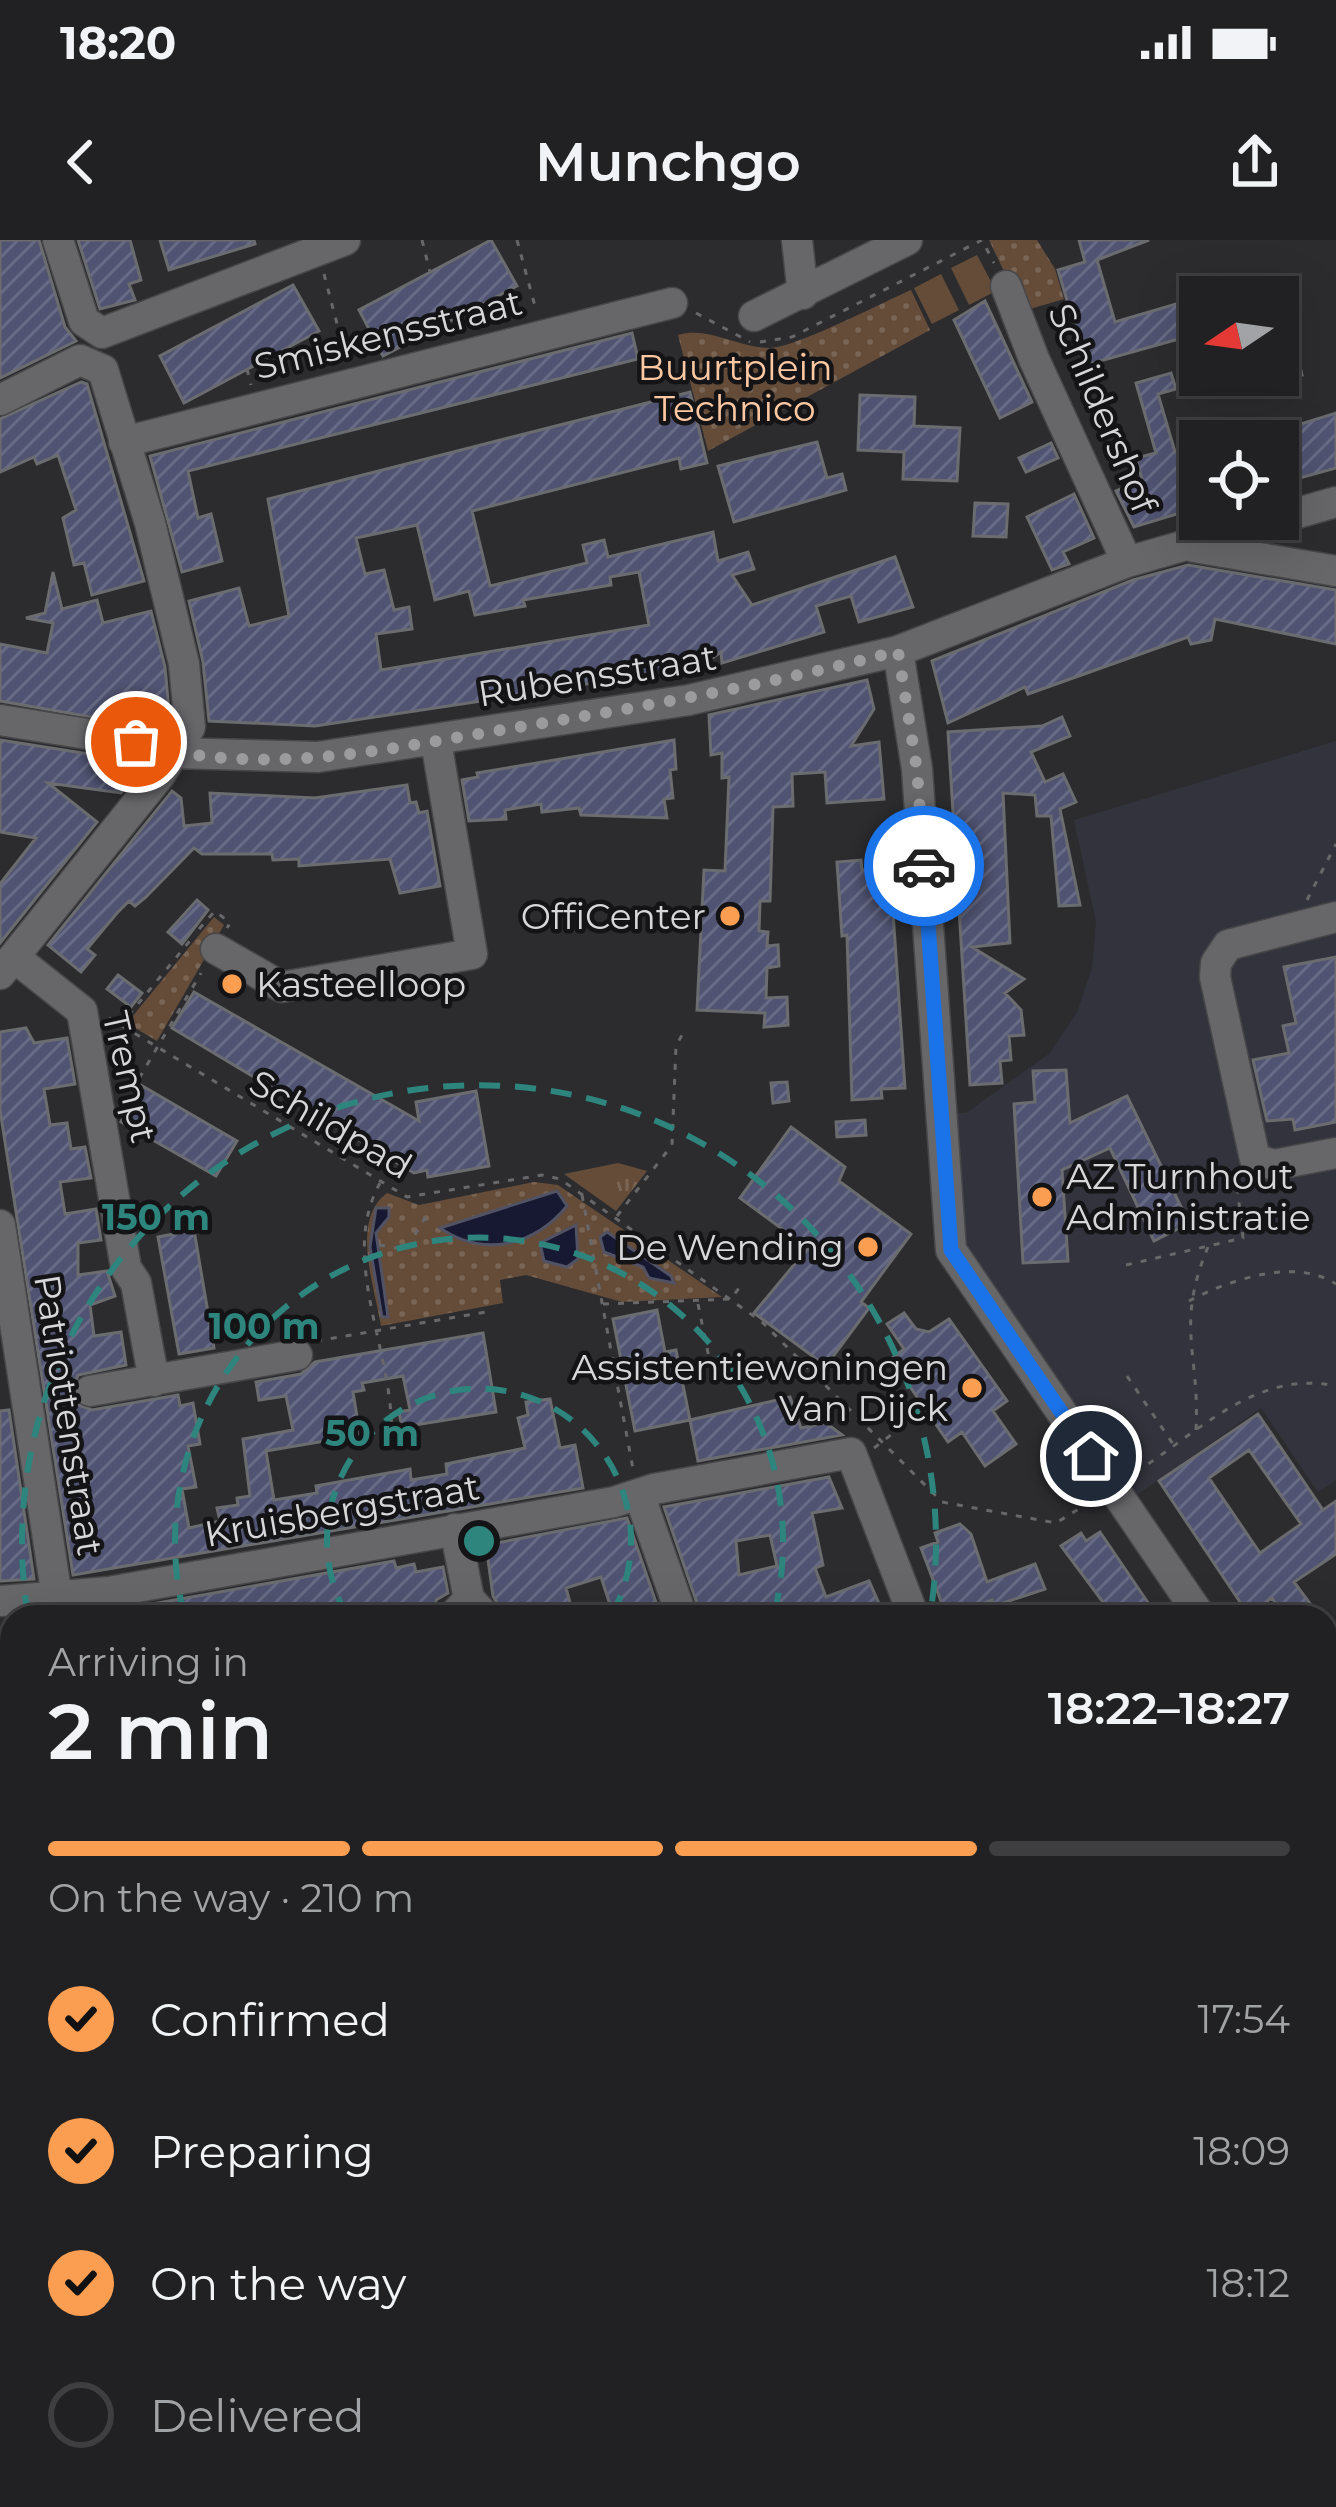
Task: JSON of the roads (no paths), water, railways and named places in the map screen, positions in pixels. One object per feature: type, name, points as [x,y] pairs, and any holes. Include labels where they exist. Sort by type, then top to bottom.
[{"type":"street","points":[[7,966],[190,727],[184,664],[124,442],[58,240]]},
{"type":"street","points":[[797,240],[803,294]]},
{"type":"street","points":[[754,316],[907,240]]},
{"type":"street","points":[[0,400],[80,360],[109,333],[332,245]]},
{"type":"street","name":"Schildershof","points":[[1006,286],[1034,359],[1127,562]]},
{"type":"street","name":"Smiskensstraat","points":[[124,442],[672,303]]},
{"type":"street","name":"Rubensstraat","points":[[0,720],[136,742],[174,753],[318,757],[436,741],[749,689],[898,651],[1127,562],[1336,502]]},
{"type":"street","name":"Rubensstraat","points":[[1189,546],[1336,571]]},
{"type":"street","points":[[898,651],[917,770],[951,1250],[1190,1605]]},
{"type":"street","points":[[216,949],[282,987],[472,954],[436,741]]},
{"type":"street","points":[[1336,917],[1228,945],[1215,977],[1255,1159],[1274,1166],[1336,1154]]},
{"type":"street","name":"Trempt","points":[[7,966],[82,1010],[126,1268],[136,1283],[154,1381]]},
{"type":"street","name":"Patriottenstraat","points":[[0,1225],[59,1605]]},
{"type":"street","points":[[90,1391],[297,1355]]},
{"type":"street","name":"Kruisbergstraat","points":[[74,1605],[851,1454],[909,1605]]},
{"type":"street","points":[[639,1494],[678,1605]]},
{"type":"street","points":[[455,1529],[468,1605]]},
{"type":"street","name":"Kruisbergstraat","points":[[0,1601],[34,1605]]},
{"type":"water","points":[[557,1191],[567,1206],[524,1238],[491,1245],[474,1243],[440,1228]]},
{"type":"water","points":[[376,1208],[389,1208],[389,1217],[376,1233],[388,1317],[382,1317],[370,1247]]},
{"type":"water","points":[[576,1225],[578,1259],[567,1267],[544,1261],[540,1243]]},
{"type":"water","points":[[607,1232],[671,1276],[674,1283],[649,1278],[643,1267],[604,1252],[600,1237]]},
{"type":"place","name":"OffiCenter","points":[[730,916]]},
{"type":"place","name":"Kasteelloop","points":[[232,984]]},
{"type":"place","name":"AZ Turnhout Administratie","points":[[1042,1197]]},
{"type":"place","name":"De Wending","points":[[868,1247]]},
{"type":"place","name":"Assistentiewoningen Van Dijck","points":[[972,1388]]},
{"type":"park label","name":"Buurtplein Technico","points":[[735,388]]}]
